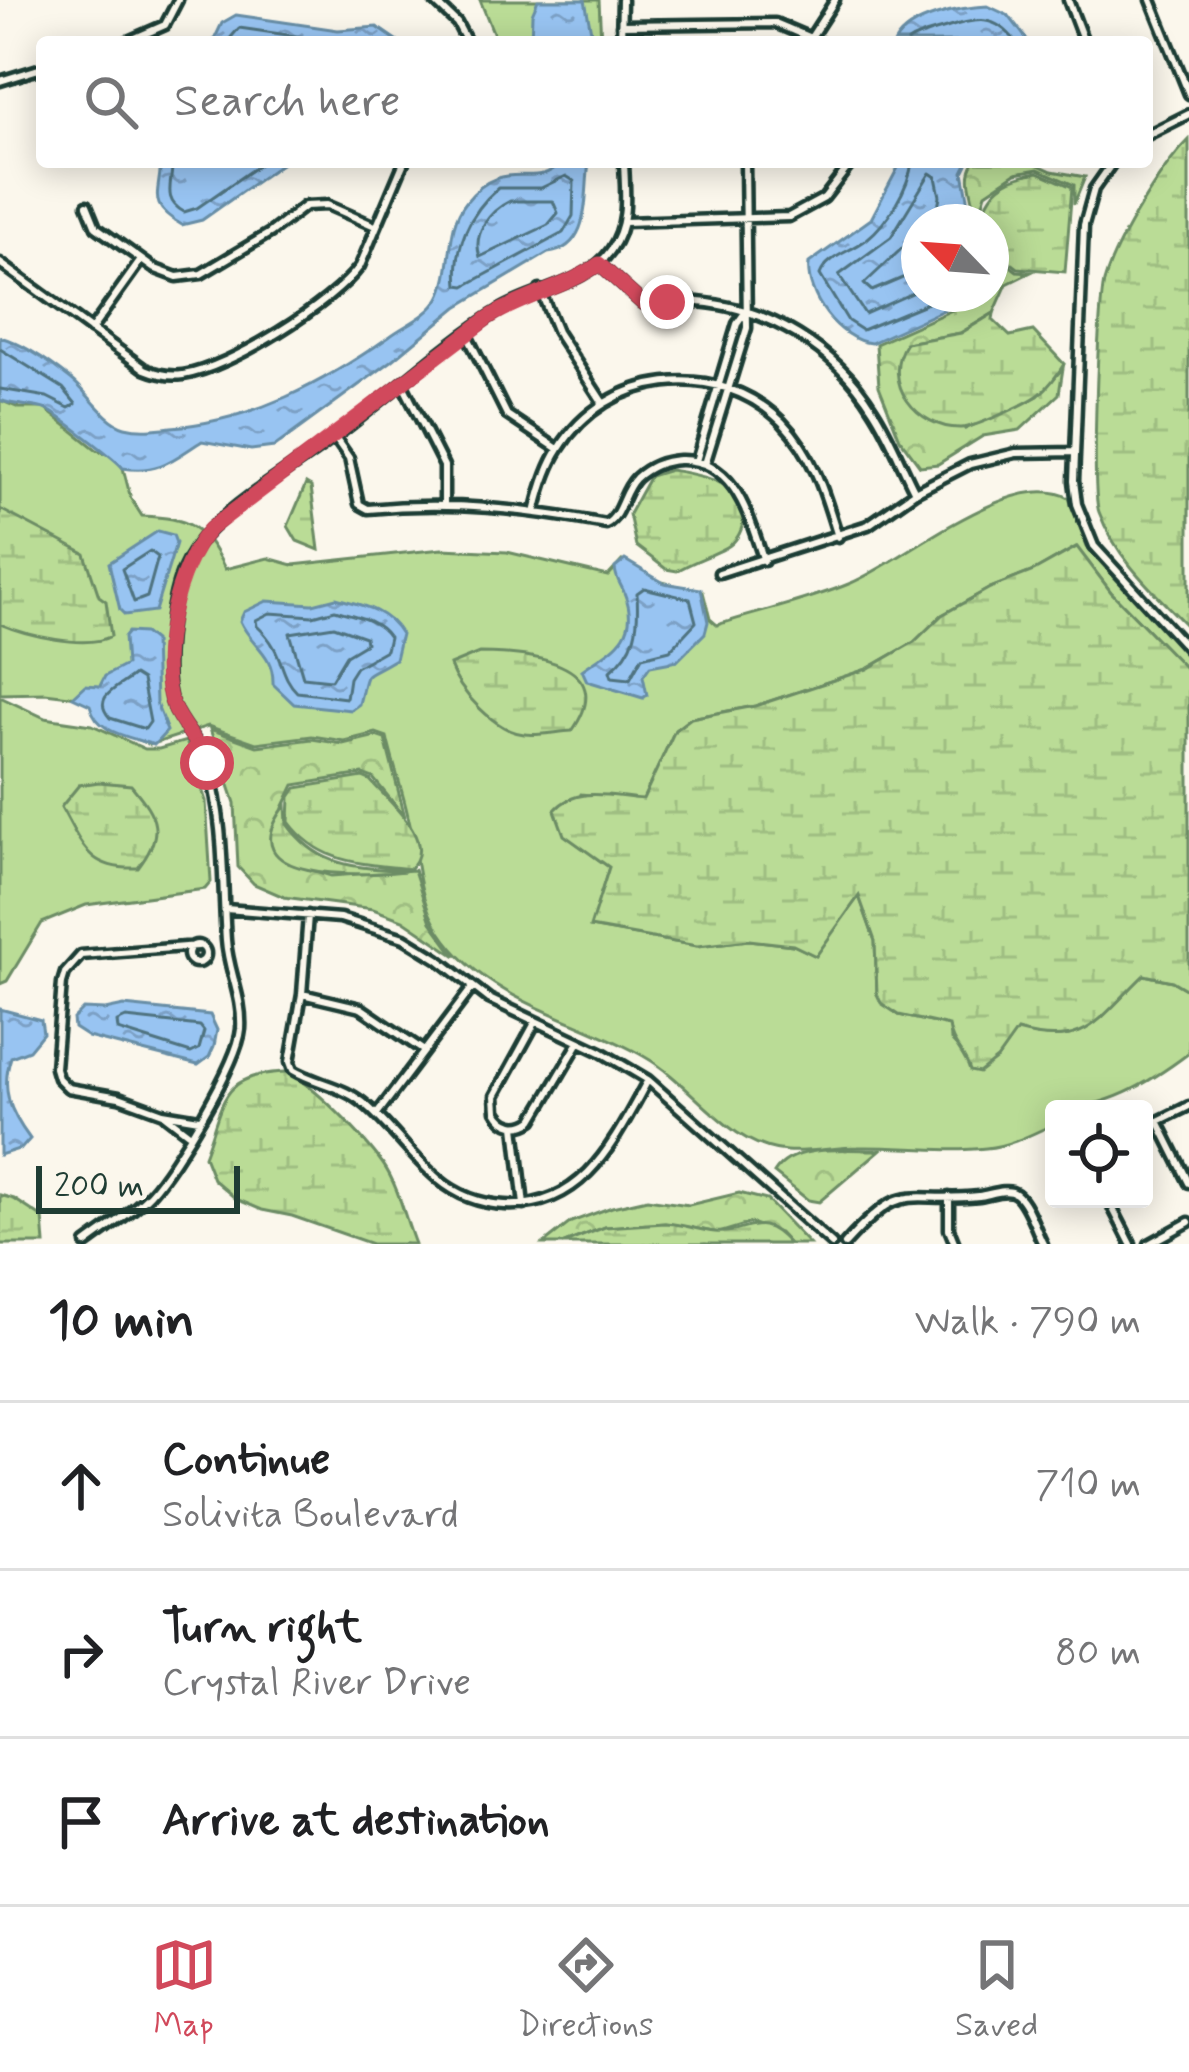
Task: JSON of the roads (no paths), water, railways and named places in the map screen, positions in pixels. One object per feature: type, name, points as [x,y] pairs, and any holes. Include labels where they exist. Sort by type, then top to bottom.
[{"type":"street","points":[[140,36],[165,25],[178,0]]},
{"type":"street","points":[[433,0],[464,36]]},
{"type":"street","points":[[621,36],[622,0]]},
{"type":"street","points":[[815,36],[835,0]]},
{"type":"street","points":[[1068,0],[1082,36]]},
{"type":"street","points":[[1150,0],[1189,94]]},
{"type":"street","points":[[621,26],[775,23],[804,36]]},
{"type":"street","points":[[0,81],[36,70]]},
{"type":"street","points":[[1153,132],[1189,115]]},
{"type":"street","points":[[0,262],[145,369],[184,375],[281,330],[327,299],[360,266],[402,168]]},
{"type":"street","points":[[86,1244],[149,1195],[233,1062],[239,1043],[241,1006],[227,955],[211,775],[196,739],[172,704],[168,687],[177,587],[192,552],[210,529],[504,308],[580,277],[599,264],[624,222],[625,168]]},
{"type":"street","points":[[701,463],[747,328],[745,168]]},
{"type":"street","points":[[624,222],[780,219],[813,206],[834,189],[847,168]]},
{"type":"street","points":[[1109,168],[1094,189],[1084,225],[1077,504],[1094,546],[1189,650]]},
{"type":"street","points":[[87,205],[96,226],[142,260],[166,275],[188,278],[315,203],[377,227]]},
{"type":"street","points":[[91,330],[142,260]]},
{"type":"street","points":[[599,264],[642,303],[698,302],[746,311],[788,328],[850,378],[883,425],[915,492]]},
{"type":"street","points":[[540,290],[560,337],[603,404]]},
{"type":"street","points":[[701,463],[737,324],[746,311]]},
{"type":"street","points":[[467,335],[507,415],[558,449]]},
{"type":"street","points":[[536,510],[558,449],[603,404],[655,383],[719,385],[771,412],[803,448],[819,475],[838,537]]},
{"type":"street","points":[[403,385],[444,466],[444,503]]},
{"type":"street","points":[[335,438],[349,458],[358,501],[364,508],[444,503],[536,510],[609,523],[628,487],[642,472],[669,461],[701,463],[726,478],[740,495],[764,561]]},
{"type":"street","points":[[719,573],[838,537],[878,520],[952,472],[988,459],[1016,453],[1076,452]]},
{"type":"street","points":[[226,909],[340,918],[389,931],[438,959],[472,988],[648,1080],[832,1244]]},
{"type":"street","points":[[308,915],[302,994],[290,1062],[293,1070],[344,1090],[448,1186],[482,1202],[524,1204],[559,1195],[593,1170],[648,1080]]},
{"type":"street","points":[[198,946],[93,952],[71,964],[62,982],[55,1068],[68,1088],[199,1119]]},
{"type":"street","points":[[376,1115],[472,988]]},
{"type":"street","points":[[302,994],[361,1008],[424,1051]]},
{"type":"street","points":[[535,1023],[495,1096],[497,1114],[515,1126],[530,1123],[538,1115],[579,1042]]},
{"type":"street","points":[[1153,1124],[1189,1106]]},
{"type":"street","points":[[163,1113],[189,1134]]},
{"type":"street","points":[[1158,1121],[1189,1184]]},
{"type":"street","points":[[515,1126],[524,1204]]},
{"type":"street","points":[[845,1244],[874,1212],[894,1200],[916,1195],[1016,1193],[1043,1244]]},
{"type":"street","points":[[949,1197],[949,1229],[955,1244]]},
{"type":"street","points":[[1113,1208],[1131,1244]]},
{"type":"street","points":[[1149,1244],[1189,1222]]},
{"type":"water","points":[[538,0],[585,0],[592,36],[531,36]]},
{"type":"water","points":[[988,6],[1009,16],[1024,36],[900,36],[923,20]]},
{"type":"water","points":[[236,15],[338,30],[377,27],[390,36],[216,36],[222,23]]},
{"type":"water","points":[[160,168],[276,168],[202,220],[182,225],[164,212],[158,192]]},
{"type":"water","points":[[588,168],[583,218],[572,241],[457,307],[274,447],[251,450],[202,441],[156,467],[123,468],[53,413],[0,400],[0,337],[46,361],[110,419],[131,428],[201,423],[286,397],[364,354],[434,305],[444,287],[459,213],[480,187],[506,176]]},
{"type":"water","points":[[898,168],[965,168],[966,204],[901,204],[901,312],[939,312],[871,343],[859,340],[836,325],[818,302],[809,263],[871,219]]},
{"type":"water","points":[[158,531],[173,535],[176,543],[155,611],[125,615],[109,563]]},
{"type":"water","points":[[625,560],[664,583],[701,589],[708,622],[705,633],[677,661],[650,666],[643,676],[647,695],[643,698],[587,681],[582,670],[619,642],[629,623],[615,568]]},
{"type":"water","points":[[336,598],[372,609],[395,626],[401,634],[395,659],[367,675],[359,704],[351,710],[294,704],[273,684],[270,664],[240,621],[244,612],[267,601],[313,604]]},
{"type":"water","points":[[128,632],[144,633],[154,641],[156,703],[167,731],[154,745],[106,728],[90,705],[73,697],[86,685],[100,686],[105,676],[126,665],[124,637]]},
{"type":"water","points":[[124,1006],[210,1015],[217,1030],[209,1057],[198,1065],[88,1037],[74,1028],[73,1019],[83,1009]]},
{"type":"water","points":[[0,1009],[41,1020],[43,1033],[29,1050],[11,1057],[8,1069],[9,1100],[30,1139],[22,1148],[0,1155]]}]
